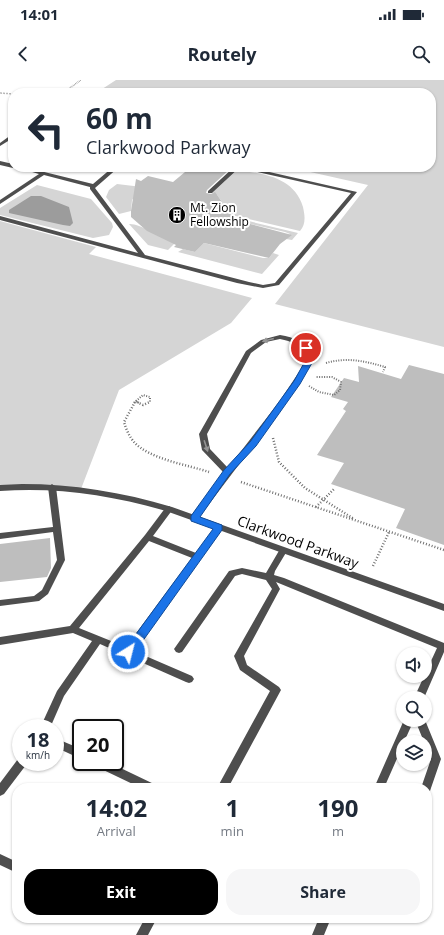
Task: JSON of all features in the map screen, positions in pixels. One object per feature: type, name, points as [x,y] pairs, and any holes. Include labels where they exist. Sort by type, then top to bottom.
[{"type":"street","points":[[39,172],[94,186]]},
{"type":"street","points":[[110,172],[92,188],[143,256]]},
{"type":"street","points":[[210,192],[232,172]]},
{"type":"street","points":[[0,218],[240,282],[262,286],[273,286],[277,284],[354,192],[264,172]]},
{"type":"street","points":[[0,202],[43,173]]},
{"type":"street","points":[[194,518],[227,472],[253,444],[297,382],[308,363],[310,355],[306,348],[297,341],[283,338],[270,338],[257,344],[248,352],[203,434],[206,450],[227,472]]},
{"type":"street","points":[[0,603],[36,599],[45,592],[61,560],[52,487]]},
{"type":"street","name":"Clarkwood Parkway","points":[[0,488],[52,487],[81,489],[134,498],[169,509],[444,608]]},
{"type":"street","points":[[73,629],[169,509]]},
{"type":"street","points":[[128,652],[219,528]]},
{"type":"street","points":[[0,536],[57,529]]},
{"type":"street","points":[[148,537],[198,557]]},
{"type":"street","points":[[225,783],[276,690],[243,667],[239,656],[276,589],[269,577],[271,570],[283,551]]},
{"type":"street","points":[[180,649],[232,573],[242,571],[281,580],[443,646],[422,691]]},
{"type":"street","points":[[0,641],[73,629],[189,679]]},
{"type":"street","points":[[49,719],[60,694],[98,639]]},
{"type":"street","points":[[382,783],[406,727]]},
{"type":"street","points":[[423,727],[436,759],[428,783]]},
{"type":"street","points":[[0,791],[15,771]]},
{"type":"street","points":[[116,771],[141,783]]},
{"type":"street","points":[[0,859],[12,865]]},
{"type":"street","points":[[142,935],[148,923]]},
{"type":"street","points":[[318,935],[323,923]]},
{"type":"path","points":[[70,88],[81,80]]},
{"type":"path","points":[[326,363],[352,358],[385,367],[383,372]]},
{"type":"path","points":[[309,386],[327,394],[334,395],[340,390],[341,382],[336,378],[327,376],[316,377]]},
{"type":"path","points":[[135,401],[143,405],[150,403],[150,397],[143,395],[135,401],[129,407],[124,422],[129,434],[138,446],[169,459],[209,472]]},
{"type":"path","points":[[273,438],[279,462],[305,488],[356,521]]},
{"type":"path","points":[[241,482],[444,550]]},
{"type":"path","points":[[316,508],[334,489]]},
{"type":"path","points":[[373,566],[389,532]]},
{"type":"shaded area","points":[[116,80],[444,80],[444,347],[275,304],[368,185],[310,172],[436,172],[436,88],[104,88]]},
{"type":"shaded area","points":[[235,172],[257,173],[277,179],[293,189],[299,197],[304,210],[304,223],[300,231],[227,214],[229,211],[217,195],[210,195]]},
{"type":"shaded area","points":[[117,184],[142,187],[132,200],[131,211],[119,214],[106,197],[109,190]]},
{"type":"shaded area","points":[[37,185],[91,199],[112,223],[113,227],[109,235],[93,238],[0,215],[0,208]]},
{"type":"shaded area","points":[[31,196],[41,196],[69,207],[73,223],[70,226],[63,225],[9,213],[9,210]]},
{"type":"shaded area","points":[[240,219],[298,233],[292,240],[286,239],[290,234],[238,221]]},
{"type":"shaded area","points":[[0,221],[96,247],[89,254],[252,298],[231,323],[119,390],[81,489],[0,488]]},
{"type":"shaded area","points":[[129,224],[145,228],[176,242],[168,250],[148,245]]},
{"type":"shaded area","points":[[204,243],[263,258],[269,258],[273,253],[279,255],[262,274],[178,252],[183,249],[195,252]]},
{"type":"building","name":"Mt. Zion Fellowship","points":[[185,172],[227,172],[207,190],[206,193],[212,194],[215,192],[235,220],[292,235],[280,244],[269,258],[204,243],[195,252],[174,247],[176,245],[147,231],[131,217],[136,179],[141,181],[148,176],[173,182]]},
{"type":"building","points":[[409,365],[444,374],[444,545],[396,528],[405,509],[331,484],[344,463],[317,455],[346,411],[343,409],[348,402],[331,397],[344,378],[359,382],[358,366],[401,379]]},
{"type":"building","points":[[50,538],[51,568],[47,577],[0,582],[0,544]]},
{"type":"place","name":"Mt. Zion Fellowship","points":[[177,215]]},
{"type":"route","points":[[128,652],[219,528],[194,518],[227,472],[253,444],[297,382],[308,363],[310,355],[306,348]]}]
